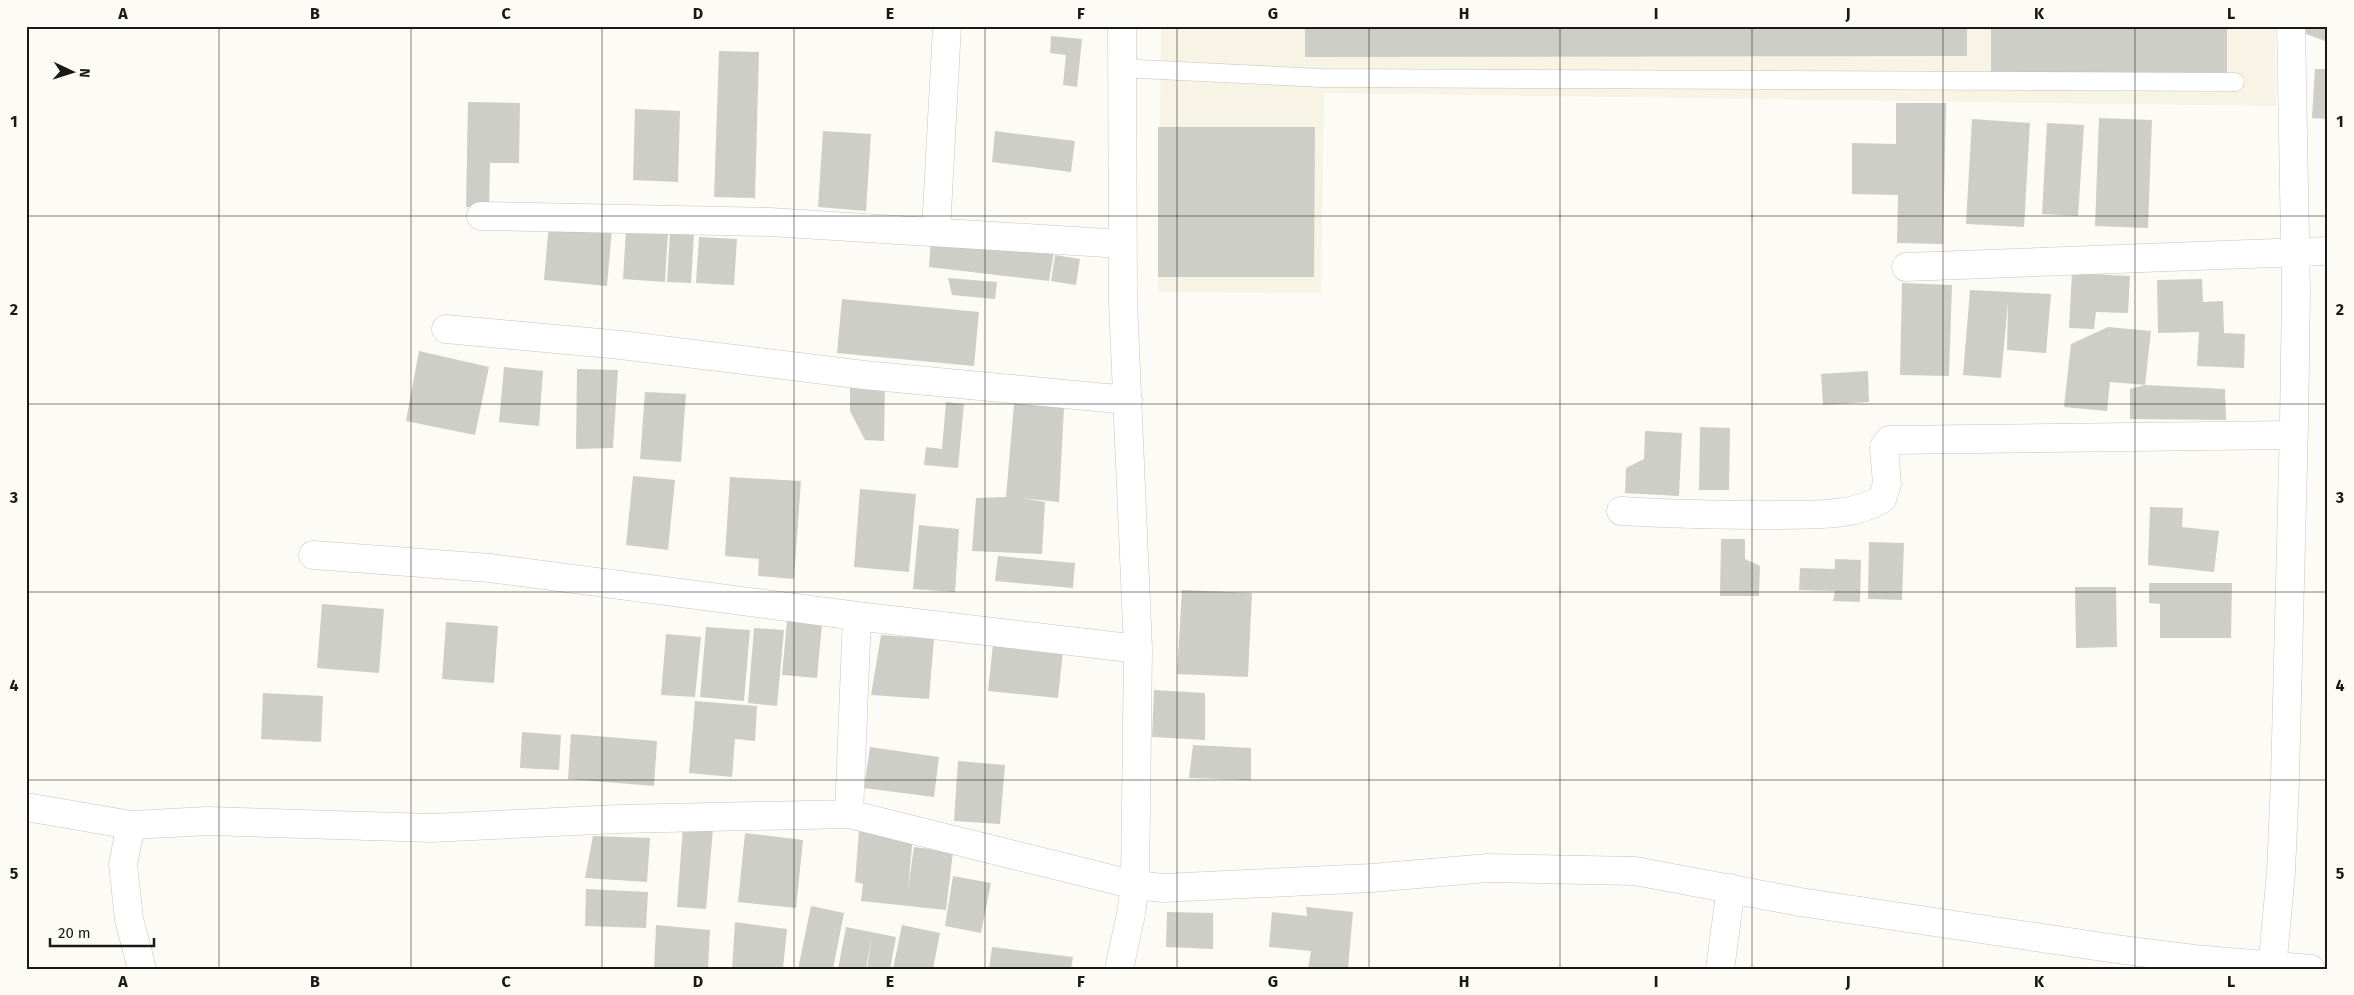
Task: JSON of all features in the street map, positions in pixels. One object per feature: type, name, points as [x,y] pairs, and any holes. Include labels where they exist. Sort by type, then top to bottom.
[{"type":"street","points":[[936,231],[947,26]]},
{"type":"street","points":[[1119,969],[1135,885],[1138,649],[1122,244],[1122,26]]},
{"type":"street","points":[[2272,967],[2281,872],[2285,780],[2296,293],[2291,26]]},
{"type":"street","points":[[482,216],[770,222],[1122,244]]},
{"type":"street","points":[[1906,267],[2294,254],[2328,251]]},
{"type":"street","points":[[446,329],[621,345],[864,375],[1128,400]]},
{"type":"street","points":[[1621,511],[1710,516],[1814,514],[1860,509],[1882,499],[1887,484],[1884,446],[1889,440],[2293,435]]},
{"type":"street","points":[[313,555],[490,568],[857,616],[1138,649]]},
{"type":"street","points":[[849,814],[857,616]]},
{"type":"street","points":[[26,807],[131,825],[208,821],[432,828],[619,818],[849,814],[1135,885],[1163,888],[1372,878],[1498,868],[1636,871],[1800,902],[2116,949],[2272,967],[2310,969]]},
{"type":"street","points":[[131,825],[123,864],[129,919],[142,969]]},
{"type":"street","points":[[1720,969],[1732,888]]},
{"type":"lane","points":[[1122,65],[1138,69],[1321,78],[2235,82]]},
{"type":"shaded area","points":[[1161,26],[2275,26],[2276,106],[1324,93],[1321,293],[1158,292]]},
{"type":"building","points":[[1305,26],[1967,26],[1967,56],[1305,57]]},
{"type":"building","points":[[1991,26],[2227,26],[2227,73],[1991,75]]},
{"type":"building","points":[[2305,26],[2328,26],[2328,42],[2306,34]]},
{"type":"building","points":[[1051,36],[1082,39],[1077,87],[1063,85],[1066,55],[1050,53]]},
{"type":"building","points":[[719,51],[759,52],[755,198],[714,197]]},
{"type":"building","points":[[2315,69],[2328,69],[2328,119],[2312,118]]},
{"type":"building","points":[[468,102],[520,103],[519,163],[490,163],[489,208],[466,207]]},
{"type":"building","points":[[1896,103],[1946,103],[1943,244],[1897,243],[1898,195],[1852,194],[1852,143],[1896,144]]},
{"type":"building","points":[[635,109],[680,111],[678,182],[633,180]]},
{"type":"building","points":[[2099,118],[2152,120],[2148,228],[2095,226]]},
{"type":"building","points":[[1972,119],[2030,123],[2024,227],[1966,224]]},
{"type":"building","points":[[2047,123],[2084,125],[2078,216],[2042,214]]},
{"type":"building","points":[[1158,127],[1315,127],[1314,277],[1158,277]]},
{"type":"building","points":[[823,131],[871,134],[866,211],[818,207]]},
{"type":"building","points":[[995,131],[1075,141],[1071,172],[992,162]]},
{"type":"building","points":[[549,222],[612,228],[607,286],[544,280]]},
{"type":"building","points":[[626,230],[668,232],[665,282],[623,279]]},
{"type":"building","points":[[670,233],[694,234],[691,283],[667,282]]},
{"type":"building","points":[[699,237],[737,239],[734,285],[696,283]]},
{"type":"building","points":[[931,239],[1054,252],[1049,281],[929,267]]},
{"type":"building","points":[[1055,255],[1080,259],[1076,285],[1051,281]]},
{"type":"building","points":[[2072,273],[2130,276],[2128,313],[2096,312],[2094,329],[2069,328]]},
{"type":"building","points":[[948,278],[997,282],[995,299],[952,295]]},
{"type":"building","points":[[2202,279],[2203,302],[2223,301],[2224,333],[2245,334],[2244,368],[2197,366],[2199,332],[2158,333],[2157,280]]},
{"type":"building","points":[[1902,283],[1952,285],[1949,376],[1900,375]]},
{"type":"building","points":[[1970,290],[2051,294],[2046,353],[2007,350],[2008,302],[2001,378],[1963,375]]},
{"type":"building","points":[[842,299],[979,312],[974,366],[837,353]]},
{"type":"building","points":[[2108,327],[2151,331],[2145,385],[2110,382],[2107,411],[2064,407],[2071,344]]},
{"type":"building","points":[[419,351],[489,367],[475,435],[406,421]]},
{"type":"building","points":[[504,367],[543,371],[539,426],[499,422]]},
{"type":"building","points":[[577,369],[618,370],[613,448],[576,449]]},
{"type":"building","points":[[1868,371],[1869,402],[1823,405],[1821,374]]},
{"type":"building","points":[[850,385],[885,385],[884,441],[865,440],[850,411]]},
{"type":"building","points":[[2145,385],[2225,389],[2226,420],[2130,419],[2130,389]]},
{"type":"building","points":[[645,392],[686,394],[681,462],[640,459]]},
{"type":"building","points":[[946,402],[964,404],[958,468],[924,465],[926,447],[942,449]]},
{"type":"building","points":[[1014,404],[1064,407],[1059,502],[1021,498],[1045,502],[1042,554],[972,551],[976,498],[1006,497]]},
{"type":"building","points":[[1700,427],[1730,428],[1729,490],[1699,490]]},
{"type":"building","points":[[1645,431],[1682,433],[1679,496],[1625,493],[1626,468],[1644,459]]},
{"type":"building","points":[[633,476],[675,480],[668,550],[626,545]]},
{"type":"building","points":[[730,477],[801,481],[794,579],[758,576],[759,559],[725,556]]},
{"type":"building","points":[[860,489],[916,494],[909,572],[854,567]]},
{"type":"building","points":[[2150,507],[2183,508],[2182,527],[2219,531],[2214,572],[2148,565]]},
{"type":"building","points":[[919,525],[959,529],[955,592],[913,589]]},
{"type":"building","points":[[1721,539],[1745,539],[1745,559],[1760,566],[1759,596],[1720,596]]},
{"type":"building","points":[[1869,542],[1904,543],[1902,600],[1868,599]]},
{"type":"building","points":[[998,556],[1075,563],[1073,588],[995,581]]},
{"type":"building","points":[[1835,559],[1861,560],[1860,602],[1833,601],[1835,591],[1799,590],[1800,568],[1835,569]]},
{"type":"building","points":[[2149,583],[2232,583],[2231,638],[2160,638],[2160,604],[2149,603]]},
{"type":"building","points":[[2075,587],[2116,587],[2117,647],[2076,648]]},
{"type":"building","points":[[1182,590],[1252,593],[1248,677],[1177,674]]},
{"type":"building","points":[[322,604],[384,609],[379,673],[317,668]]},
{"type":"building","points":[[788,610],[823,613],[817,678],[782,675]]},
{"type":"building","points":[[446,622],[498,626],[494,683],[442,679]]},
{"type":"building","points":[[706,627],[750,630],[744,701],[700,697]]},
{"type":"building","points":[[754,628],[784,630],[777,706],[748,703]]},
{"type":"building","points":[[666,634],[701,637],[695,697],[661,695]]},
{"type":"building","points":[[881,635],[934,639],[929,699],[871,695]]},
{"type":"building","points":[[994,635],[1064,642],[1058,698],[988,691]]},
{"type":"building","points":[[1154,690],[1205,693],[1205,740],[1152,737]]},
{"type":"building","points":[[263,693],[323,696],[321,742],[261,739]]},
{"type":"building","points":[[695,701],[757,706],[755,741],[735,739],[732,777],[689,773]]},
{"type":"building","points":[[522,732],[561,735],[559,770],[520,768]]},
{"type":"building","points":[[571,734],[657,741],[654,786],[568,779]]},
{"type":"building","points":[[1193,745],[1251,748],[1251,780],[1189,778]]},
{"type":"building","points":[[870,747],[939,757],[934,797],[864,788]]},
{"type":"building","points":[[958,761],[1005,765],[1000,824],[954,821]]},
{"type":"building","points":[[683,826],[713,829],[706,909],[677,907]]},
{"type":"building","points":[[859,830],[913,835],[908,889],[914,847],[953,852],[946,910],[861,901],[863,884],[855,882]]},
{"type":"building","points":[[745,833],[803,840],[796,908],[738,902]]},
{"type":"building","points":[[593,836],[650,838],[647,882],[585,878]]},
{"type":"building","points":[[953,876],[991,883],[981,933],[945,926]]},
{"type":"building","points":[[586,889],[648,892],[646,928],[585,926]]},
{"type":"building","points":[[811,906],[844,913],[833,969],[798,969]]},
{"type":"building","points":[[1306,907],[1353,912],[1348,969],[1308,969],[1311,951],[1269,947],[1272,912],[1307,916]]},
{"type":"building","points":[[1167,912],[1213,913],[1213,949],[1166,947]]},
{"type":"building","points":[[735,922],[787,929],[783,969],[732,969]]},
{"type":"building","points":[[656,925],[710,930],[708,969],[654,969]]},
{"type":"building","points":[[902,925],[940,933],[933,969],[893,969]]},
{"type":"building","points":[[846,927],[896,937],[890,969],[867,969],[872,936],[866,969],[838,969]]},
{"type":"building","points":[[992,947],[1073,957],[1071,969],[989,969]]}]
